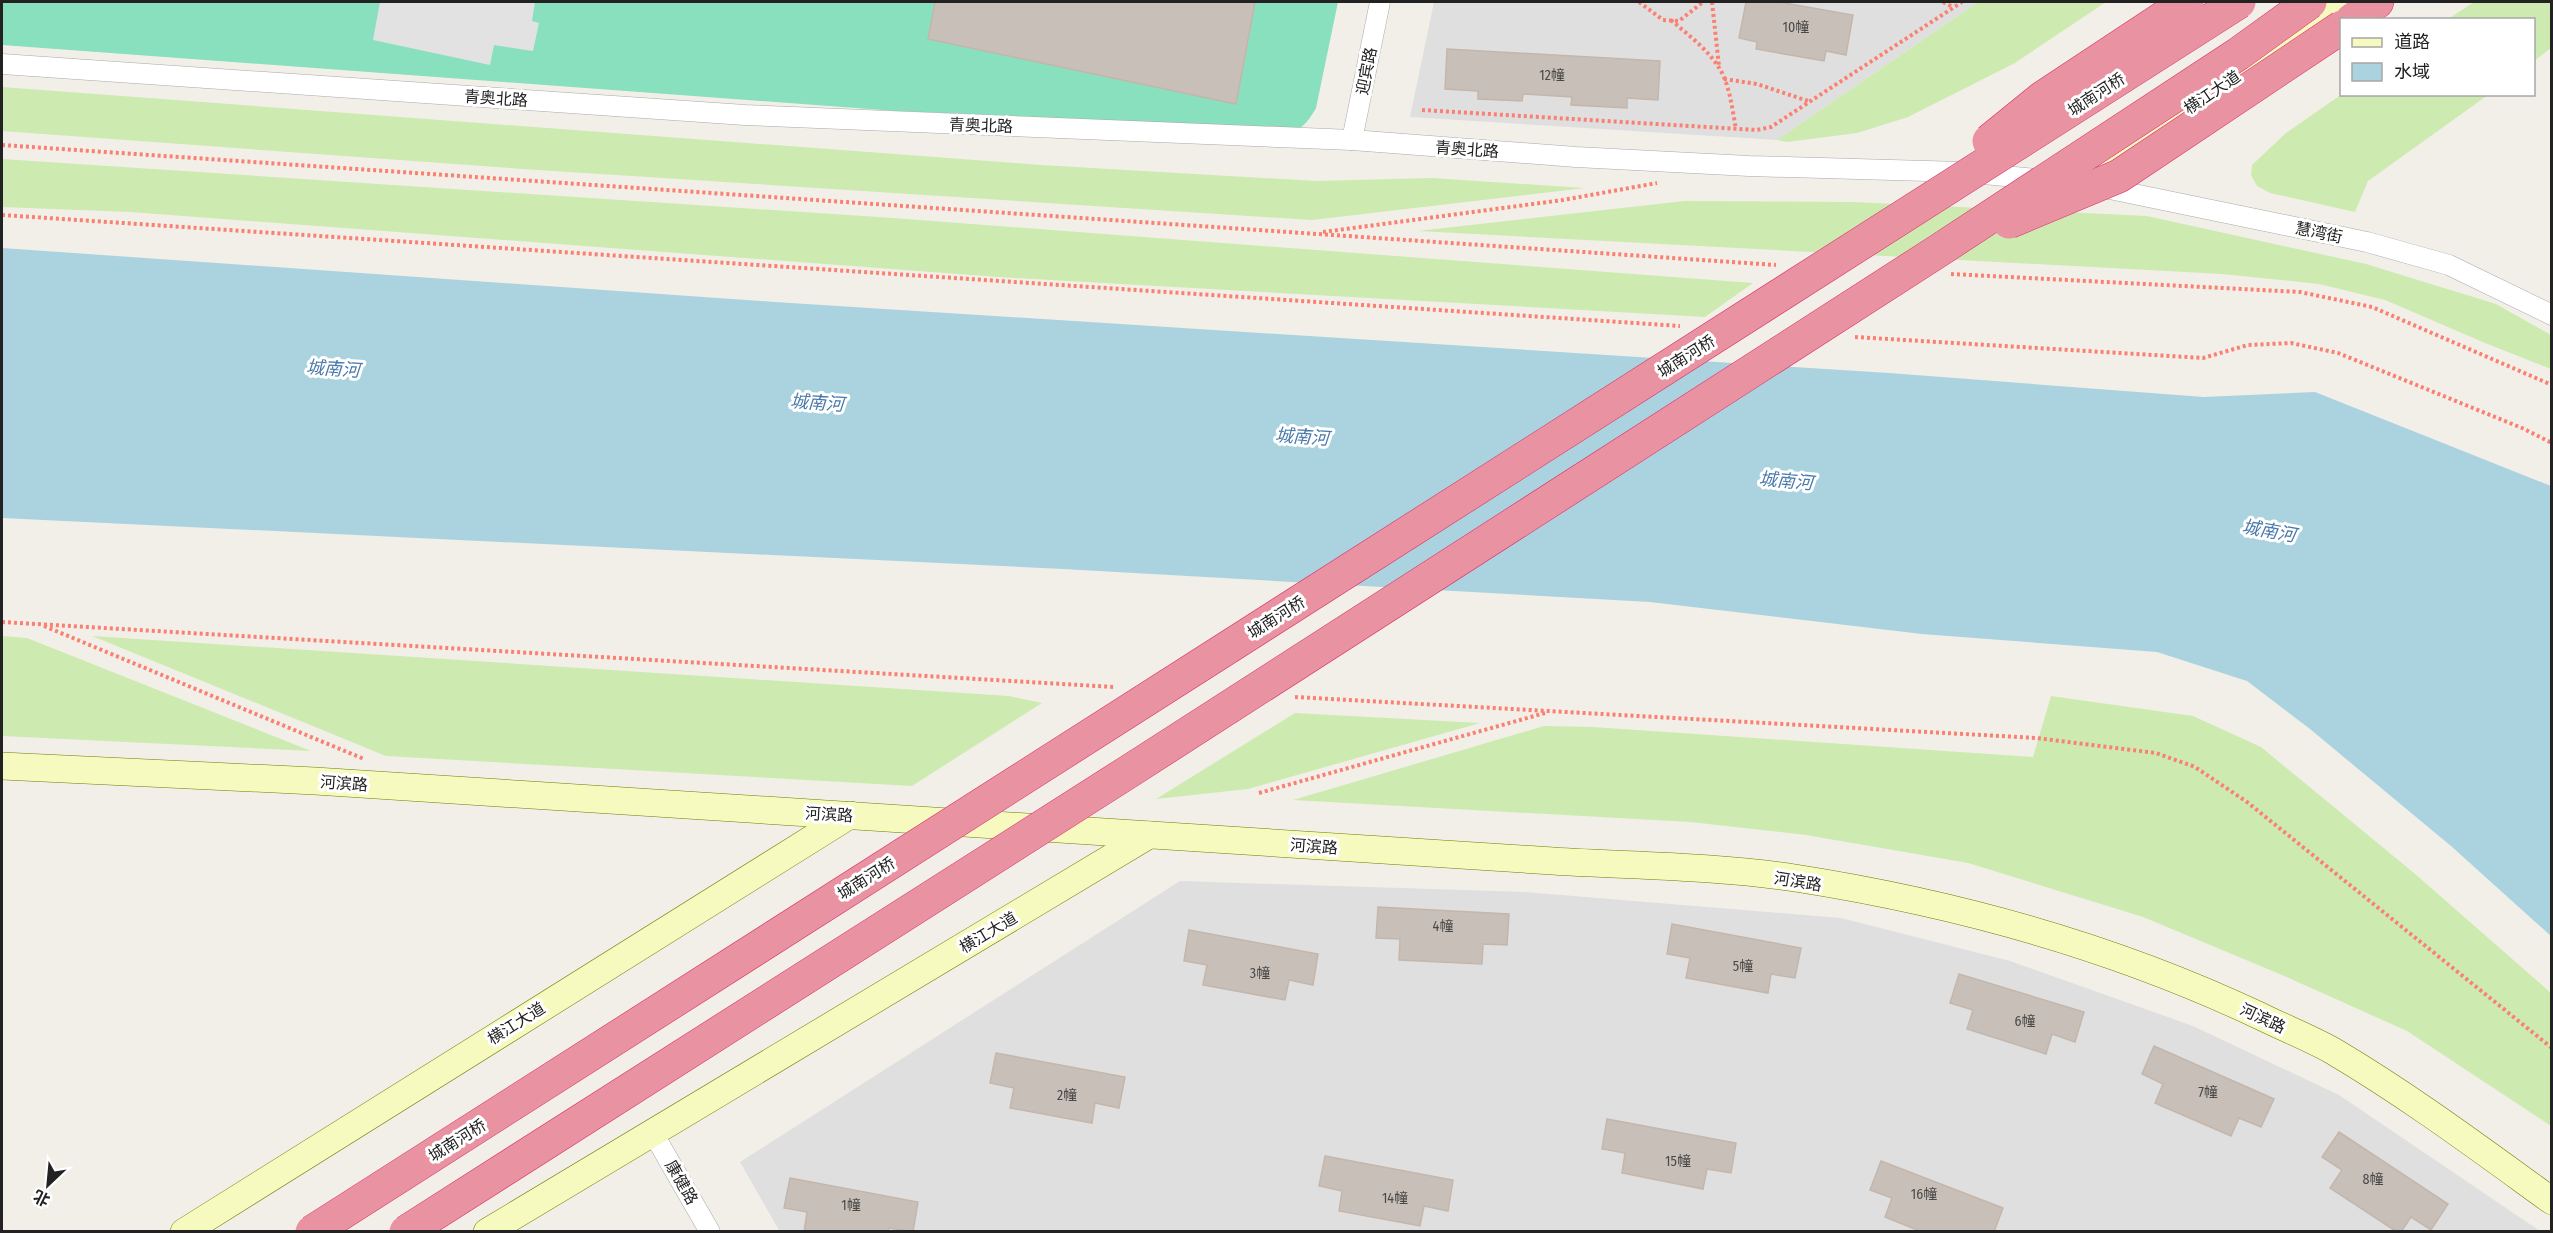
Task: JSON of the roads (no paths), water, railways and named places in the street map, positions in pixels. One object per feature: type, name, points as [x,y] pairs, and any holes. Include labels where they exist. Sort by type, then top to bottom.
[{"type":"highway","points":[[1862,244],[2042,98],[2187,2]]},
{"type":"highway","name":"城南河桥","points":[[312,1232],[2240,2]]},
{"type":"highway","points":[[406,1232],[1938,251],[2238,54],[2310,2]]},
{"type":"highway","points":[[2355,18],[2377,2]]},
{"type":"highway","points":[[1938,251],[2119,176],[2340,28]]},
{"type":"street","name":"迎宾路","points":[[1352,140],[1380,2]]},
{"type":"street","points":[[1962,172],[2137,50],[2212,2]]},
{"type":"street","name":"横江大道","points":[[2076,182],[2347,2]]},
{"type":"street","name":"青奥北路","points":[[2,64],[745,115],[1352,140],[1610,159],[1962,172],[2076,182]]},
{"type":"street","name":"慧湾街","points":[[2076,182],[2377,245],[2449,265],[2552,315]]},
{"type":"street","name":"河滨路","points":[[2,766],[315,781],[1690,868],[1794,878],[1923,904],[2031,930],[2134,963],[2225,1000],[2331,1050],[2428,1112],[2552,1201]]},
{"type":"street","name":"横江大道","points":[[184,1232],[850,815]]},
{"type":"street","name":"横江大道","points":[[487,1232],[543,1196],[653,1134],[1149,835]]},
{"type":"street","name":"康健路","points":[[653,1134],[710,1232]]},
{"type":"water","name":"城南河","points":[[2,248],[775,302],[1889,373],[2204,397],[2315,392],[2551,486],[2551,936],[2451,846],[2310,729],[2247,681],[2157,652],[1922,634],[1650,602],[1063,569],[2,518]]}]
